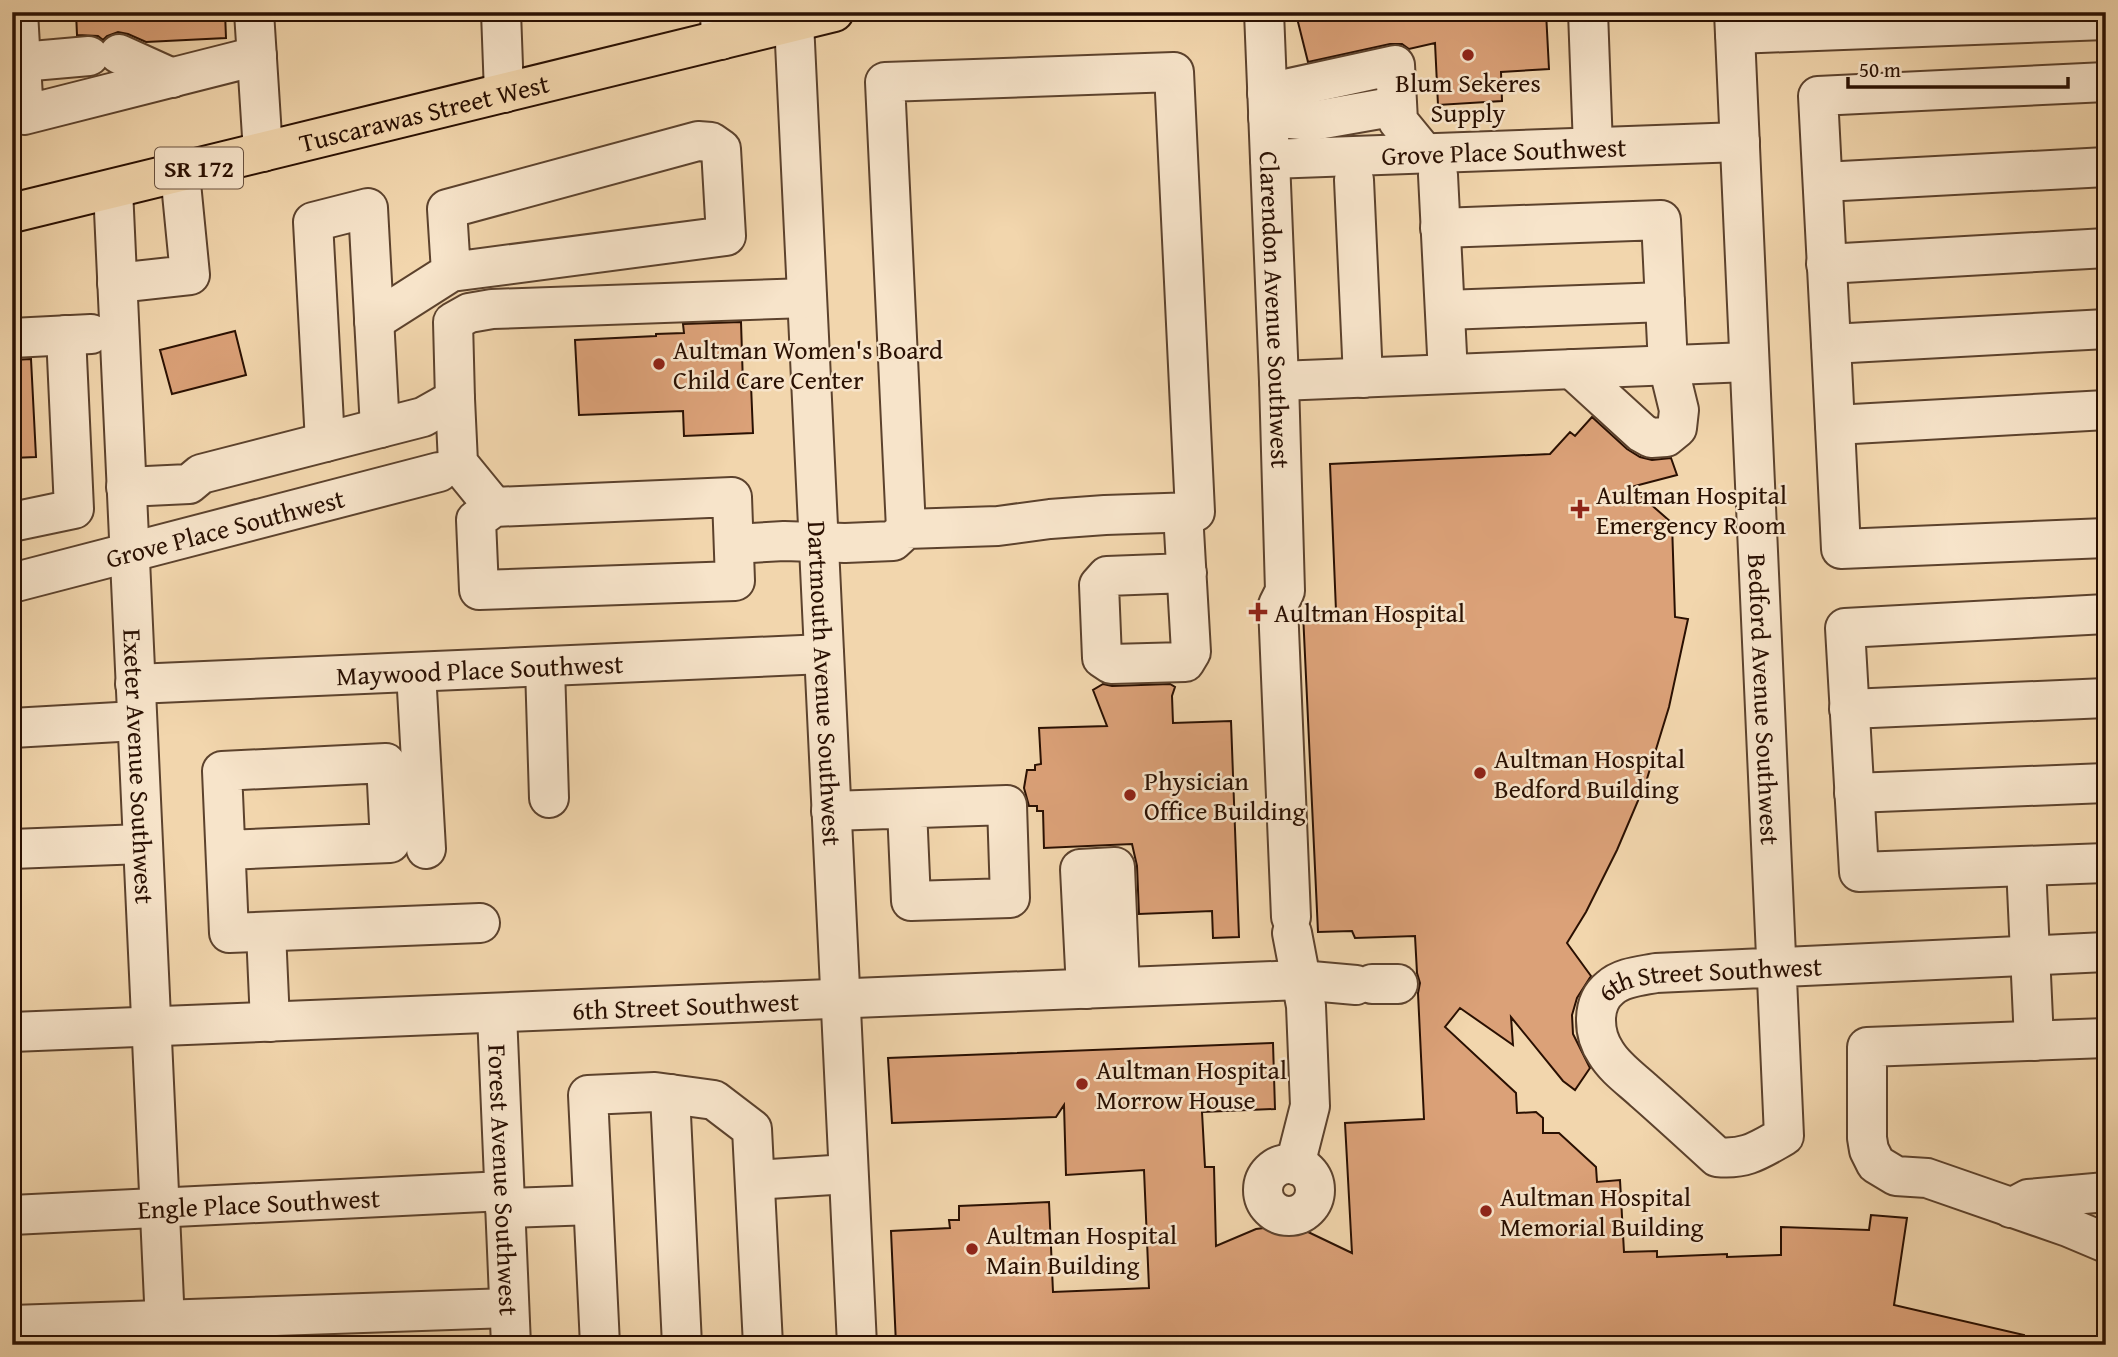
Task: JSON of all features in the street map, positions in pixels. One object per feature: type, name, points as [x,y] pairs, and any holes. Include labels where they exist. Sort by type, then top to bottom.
[{"type":"main road","name":"Tuscarawas Street West","points":[[12,214],[504,93],[721,26],[794,22],[834,12]]},
{"type":"street","points":[[18,12],[24,115],[257,56]]},
{"type":"street","points":[[254,12],[263,152]]},
{"type":"street","points":[[501,12],[504,93]]},
{"type":"street","name":"Clarendon Avenue Southwest","points":[[1264,12],[1286,591],[1278,605],[1291,925],[1306,1006],[1310,1106],[1295,1165]]},
{"type":"street","points":[[1588,12],[1593,148]]},
{"type":"street","points":[[1734,23],[2106,20]]},
{"type":"street","name":"Dartmouth Avenue Southwest","points":[[794,22],[857,1345]]},
{"type":"street","name":"Bedford Avenue Southwest","points":[[1734,23],[1784,1136]]},
{"type":"street","points":[[21,62],[104,55],[172,78]]},
{"type":"street","points":[[1267,105],[1395,65],[1398,121],[1431,164],[1440,228],[1448,374]]},
{"type":"street","points":[[733,533],[817,531],[891,517],[906,529],[998,526],[1077,517],[1195,512],[1174,72],[885,82],[906,529]]},
{"type":"street","points":[[2106,82],[1818,96],[1841,550],[2106,538]]},
{"type":"street","points":[[1267,105],[1312,121],[1397,106]]},
{"type":"street","points":[[374,321],[451,272],[726,236],[721,149],[711,142],[698,141],[447,209],[451,272]]},
{"type":"street","name":"Grove Place Southwest","points":[[1270,159],[1431,164],[1593,148],[1740,142]]},
{"type":"street","points":[[1822,182],[2106,167]]},
{"type":"street","points":[[117,282],[190,275],[180,173]]},
{"type":"street","points":[[1353,180],[1363,377]]},
{"type":"street","name":"Exeter Avenue Southwest","points":[[113,189],[165,1332]]},
{"type":"street","points":[[325,442],[313,222],[368,208],[374,321],[386,427]]},
{"type":"street","points":[[1440,228],[1661,220],[1668,365],[1679,419],[1674,432],[1661,438],[1651,438],[1642,433],[1572,369]]},
{"type":"street","points":[[1826,264],[2106,248]]},
{"type":"street","points":[[494,507],[458,463],[453,322],[469,313],[492,309],[807,298]]},
{"type":"street","points":[[1445,310],[1665,302]]},
{"type":"street","points":[[1831,344],[2106,329]]},
{"type":"street","points":[[12,338],[120,332]]},
{"type":"street","points":[[12,522],[74,509],[66,335]]},
{"type":"street","points":[[1279,381],[1748,362]]},
{"type":"street","points":[[126,478],[187,467],[201,474],[423,417],[455,399]]},
{"type":"street","points":[[1835,425],[2106,410]]},
{"type":"street","name":"Grove Place Southwest","points":[[12,583],[439,472]]},
{"type":"street","points":[[732,496],[735,581],[479,590],[476,520],[494,507],[732,496]]},
{"type":"street","points":[[1183,513],[1187,573]]},
{"type":"street","points":[[2106,614],[1845,628],[1859,872],[2106,863]]},
{"type":"street","name":"Maywood Place Southwest","points":[[135,684],[824,654]]},
{"type":"street","points":[[545,667],[549,798]]},
{"type":"street","points":[[416,672],[426,849]]},
{"type":"street","points":[[1849,709],[2106,698]]},
{"type":"street","points":[[12,728],[136,721]]},
{"type":"street","points":[[226,850],[390,843],[386,763],[222,771],[229,933],[480,923]]},
{"type":"street","points":[[1854,793],[2106,783]]},
{"type":"street","points":[[831,811],[907,809]]},
{"type":"street","points":[[12,849],[142,844]]},
{"type":"street","points":[[2015,867],[2024,1042]]},
{"type":"street","points":[[277,932],[281,1022]]},
{"type":"street","name":"6th Street Southwest","points":[[1784,1136],[1750,1155],[1734,1159],[1717,1157],[1616,1065],[1602,1046],[1596,1028],[1598,1007],[1609,988],[1621,981],[1656,973],[2106,952]]},
{"type":"street","name":"6th Street Southwest","points":[[12,1032],[1300,980],[1375,984]]},
{"type":"street","name":"Forest Avenue Southwest","points":[[497,1014],[510,1327]]},
{"type":"street","points":[[2106,1038],[1867,1048],[1867,1138],[1876,1164],[1896,1176],[1927,1178],[2106,1243]]},
{"type":"street","points":[[600,1345],[588,1095],[655,1092],[714,1100],[752,1129],[763,1345]]},
{"type":"street","points":[[670,1094],[682,1345]]},
{"type":"street","points":[[754,1168],[848,1163]]},
{"type":"street","points":[[2011,1208],[2028,1199],[2106,1192]]},
{"type":"street","name":"Engle Place Southwest","points":[[12,1215],[159,1206],[505,1199],[593,1205]]},
{"type":"street","points":[[12,1325],[165,1332],[510,1327]]},
{"type":"building","points":[[76,12],[225,12],[226,38],[146,42],[118,32],[103,40],[98,36],[77,35]]},
{"type":"building","points":[[1323,12],[1546,12],[1549,69],[1501,72],[1502,101],[1438,105],[1435,43],[1409,49],[1402,44],[1390,44],[1308,62],[1297,18]]},
{"type":"building","name":"Aultman Women's Board Child Care Center","points":[[741,322],[743,385],[751,385],[753,433],[684,436],[683,411],[579,415],[575,340],[684,333],[683,324]]},
{"type":"building","points":[[235,331],[246,375],[172,394],[160,350]]},
{"type":"building","points":[[31,359],[36,457],[12,458],[12,360]]},
{"type":"building","points":[[1592,417],[1627,449],[1640,457],[1652,460],[1671,458],[1677,475],[1631,487],[1672,523],[1675,617],[1688,619],[1669,707],[1646,782],[1617,850],[1567,943],[1591,976],[1577,998],[1572,1015],[1573,1034],[1590,1068],[1575,1090],[1563,1081],[1511,1017],[1513,1045],[1460,1008],[1445,1027],[1516,1093],[1517,1113],[1536,1112],[1543,1118],[1543,1133],[1559,1133],[1596,1167],[1597,1182],[1620,1180],[1624,1252],[1657,1251],[1657,1257],[1781,1255],[1781,1227],[1869,1230],[1871,1215],[1907,1218],[1894,1305],[2024,1335],[2023,1345],[896,1345],[891,1231],[950,1228],[949,1220],[959,1220],[959,1206],[1049,1202],[1053,1292],[1149,1288],[1144,1170],[1066,1175],[1064,1105],[1056,1117],[892,1123],[888,1058],[1273,1043],[1275,1109],[1202,1112],[1205,1167],[1214,1167],[1216,1246],[1256,1229],[1280,1226],[1304,1230],[1352,1253],[1345,1123],[1424,1119],[1418,993],[1420,983],[1415,936],[1355,938],[1352,931],[1318,932],[1303,613],[1336,611],[1330,464],[1550,454],[1570,432],[1575,436]]},
{"type":"building","name":"Physician Office Building","points":[[1103,684],[1170,684],[1175,687],[1172,696],[1173,723],[1231,721],[1239,937],[1213,938],[1212,911],[1139,914],[1137,866],[1132,844],[1044,848],[1043,811],[1037,811],[1037,806],[1029,806],[1024,788],[1027,770],[1035,770],[1035,765],[1041,764],[1039,728],[1107,726],[1093,690]]},
{"type":"place","name":"Blum Sekeres Supply","points":[[1468,55]]},
{"type":"place","name":"Aultman Women's Board Child Care Center","points":[[659,364]]},
{"type":"place","name":"Aultman Hospital Emergency Room","points":[[1580,509]]},
{"type":"place","name":"Aultman Hospital","points":[[1258,612]]},
{"type":"place","name":"Aultman Hospital Bedford Building","points":[[1480,773]]},
{"type":"place","name":"Physician Office Building","points":[[1130,795]]},
{"type":"place","name":"Aultman Hospital Morrow House","points":[[1082,1084]]},
{"type":"place","name":"Aultman Hospital Memorial Building","points":[[1486,1211]]},
{"type":"place","name":"Aultman Hospital Main Building","points":[[972,1249]]}]
